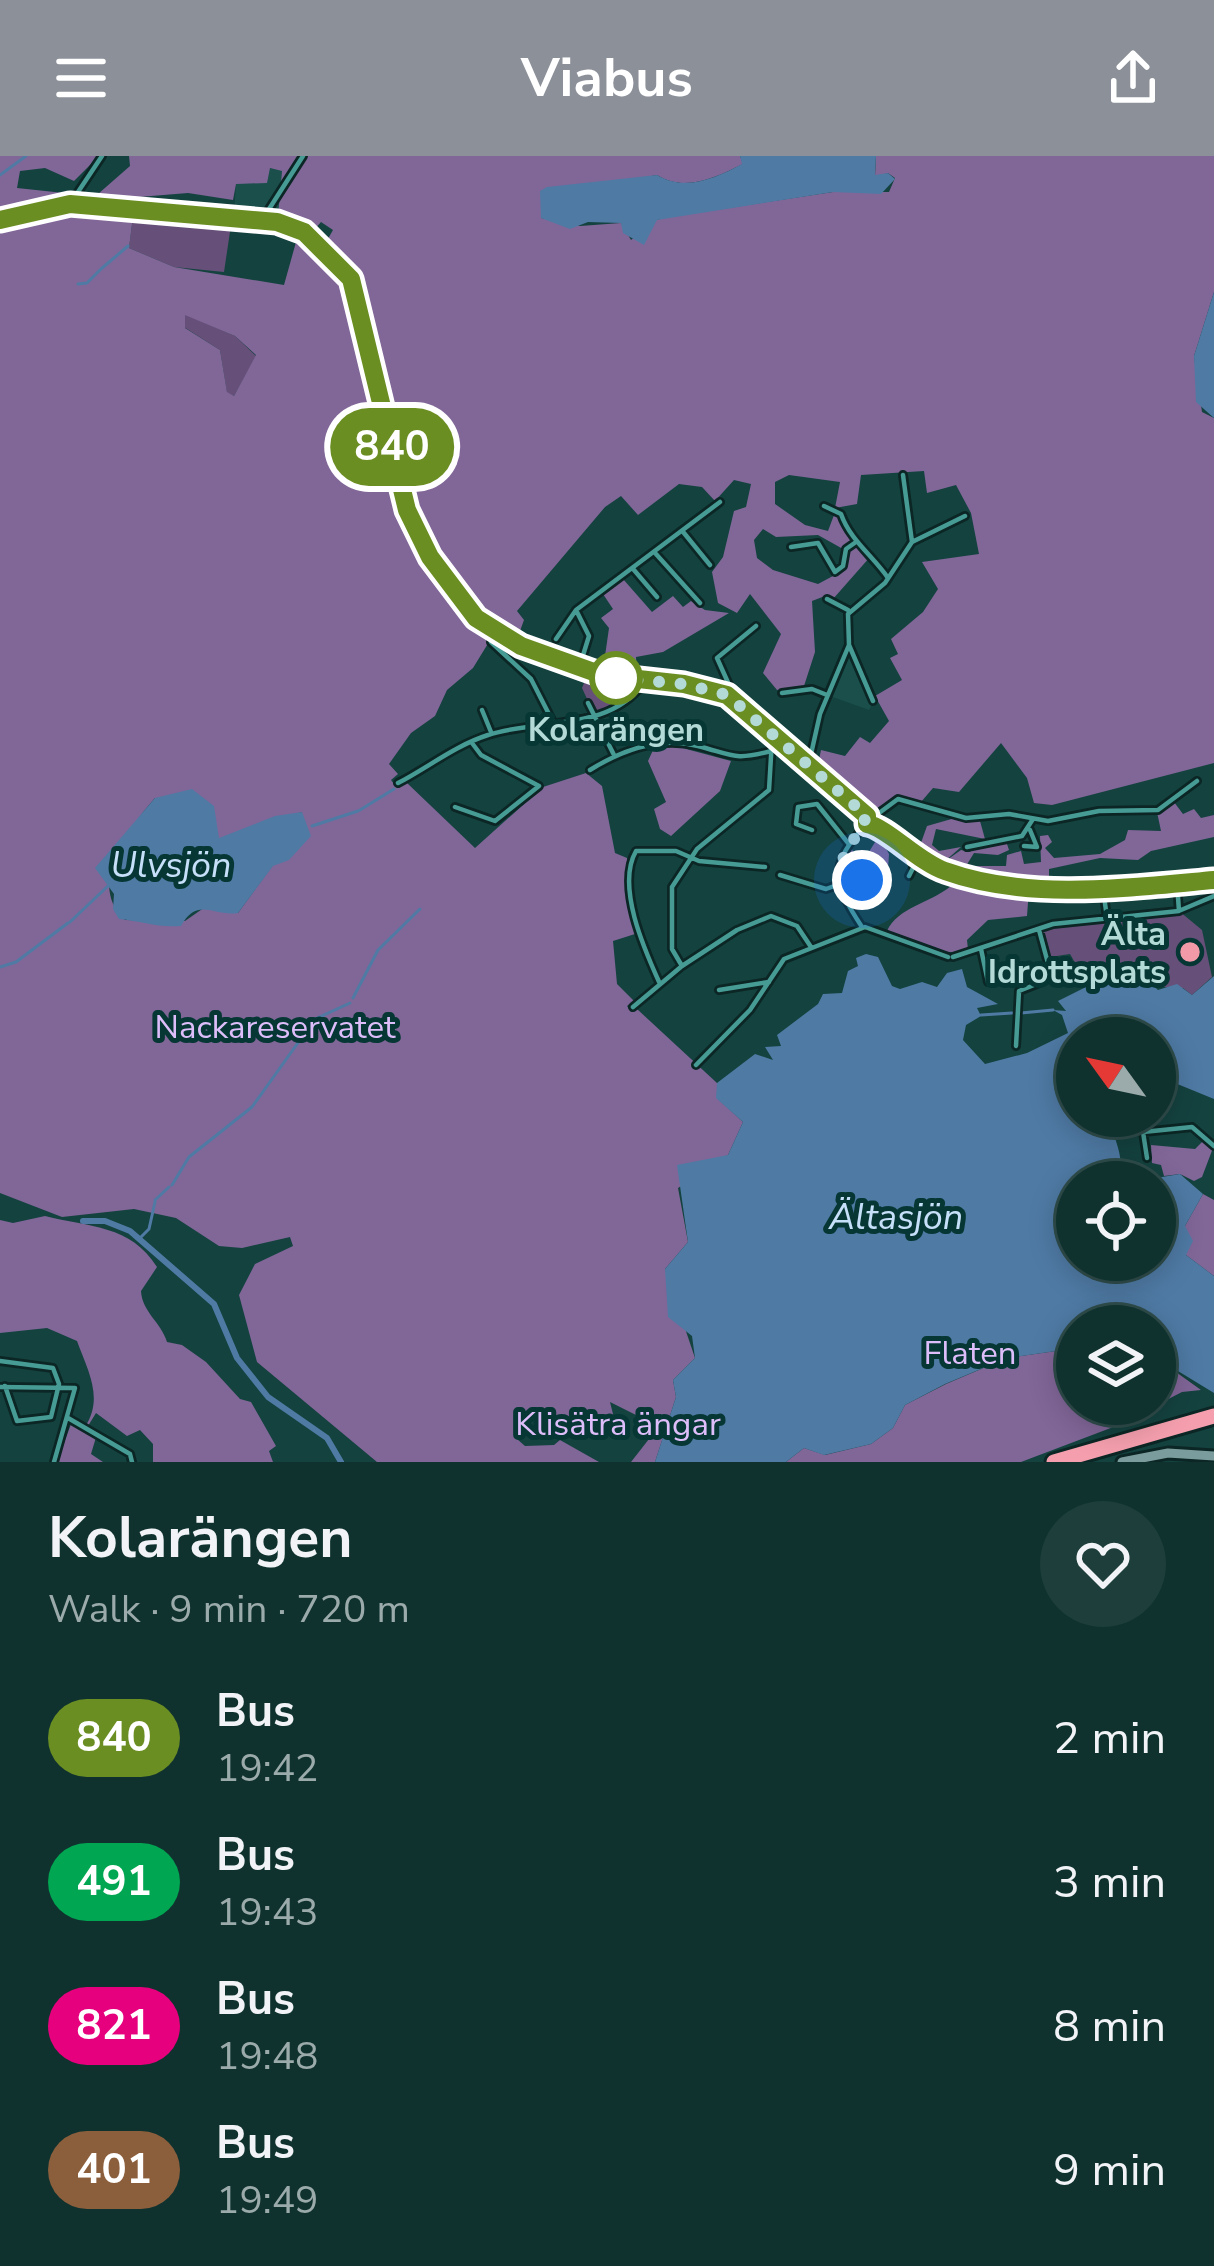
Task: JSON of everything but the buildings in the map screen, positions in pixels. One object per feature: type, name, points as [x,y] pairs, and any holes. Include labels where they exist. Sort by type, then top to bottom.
[{"type":"highway","points":[[1054,1462],[1214,1420]]},
{"type":"highway","points":[[1076,1462],[1214,1420]]},
{"type":"main road","points":[[0,220],[70,204],[262,220],[304,232],[351,279],[407,510],[430,557],[488,628],[579,667],[727,695],[922,862],[977,881],[1086,888],[1214,880]]},
{"type":"main road","points":[[1123,1462],[1188,1453],[1214,1458]]},
{"type":"street","points":[[70,204],[102,156]]},
{"type":"street","points":[[262,220],[303,156]]},
{"type":"street","points":[[903,475],[912,542]]},
{"type":"street","points":[[556,639],[576,610],[720,502]]},
{"type":"street","points":[[824,506],[841,514],[856,542],[874,555],[888,578]]},
{"type":"street","points":[[809,763],[827,695],[849,645],[850,611],[888,578],[912,542],[965,516]]},
{"type":"street","points":[[683,533],[710,565]]},
{"type":"street","points":[[791,547],[818,543],[835,572],[843,566],[846,549],[856,542]]},
{"type":"street","points":[[656,554],[700,603]]},
{"type":"street","points":[[633,569],[657,597]]},
{"type":"street","points":[[826,598],[850,611]]},
{"type":"street","points":[[576,610],[590,636],[579,667]]},
{"type":"street","points":[[727,695],[730,687],[716,658],[756,626]]},
{"type":"street","points":[[491,642],[531,679],[553,723]]},
{"type":"street","points":[[849,645],[857,652],[873,701]]},
{"type":"street","points":[[398,783],[491,734],[595,718],[644,682]]},
{"type":"street","points":[[782,693],[812,689],[827,695]]},
{"type":"street","points":[[587,703],[614,755]]},
{"type":"street","points":[[482,710],[491,734]]},
{"type":"street","points":[[682,967],[672,949],[670,893],[692,857],[769,790],[776,735]]},
{"type":"street","points":[[471,741],[481,754],[539,785]]},
{"type":"street","points":[[590,770],[614,755],[677,743],[733,759],[771,751]]},
{"type":"street","points":[[1197,781],[1150,812],[966,818],[898,799],[848,843],[837,885],[862,927],[951,957],[1039,929],[1179,911],[1214,896]]},
{"type":"street","points":[[455,808],[495,821],[539,785],[549,783]]},
{"type":"street","points":[[812,830],[796,824],[798,807],[817,805],[848,843]]},
{"type":"street","points":[[1024,846],[1037,847],[1030,830],[1033,819]]},
{"type":"street","points":[[967,847],[983,840],[1006,843],[1030,830]]},
{"type":"street","points":[[660,984],[633,923],[628,870],[640,848],[765,867]]},
{"type":"street","points":[[840,864],[862,880]]},
{"type":"street","points":[[909,877],[914,866]]},
{"type":"street","points":[[780,875],[826,890],[837,885]]},
{"type":"street","points":[[838,876],[853,886]]},
{"type":"street","points":[[1177,883],[1179,911]]},
{"type":"street","points":[[1104,896],[1106,918]]},
{"type":"street","points":[[633,1007],[716,942],[771,916],[796,926],[811,948]]},
{"type":"street","points":[[696,1065],[784,959],[862,927]]},
{"type":"street","points":[[1016,1046],[1019,991],[1039,983],[1049,967],[1039,929]]},
{"type":"street","points":[[981,949],[988,982]]},
{"type":"street","points":[[719,990],[769,982]]},
{"type":"street","points":[[1147,1159],[1143,1132],[1153,1127],[1192,1127],[1214,1146]]},
{"type":"street","points":[[0,1361],[53,1368],[59,1384],[51,1417],[21,1423],[2,1387],[59,1384],[75,1388],[54,1462]]},
{"type":"street","points":[[68,1418],[130,1454],[132,1462]]},
{"type":"shaded area","points":[[270,168],[282,171],[278,219],[234,214],[236,184]]},
{"type":"shaded area","points":[[133,216],[231,225],[224,272],[174,267],[129,248]]},
{"type":"shaded area","points":[[185,314],[235,336],[256,356],[234,396],[227,393],[220,350],[184,327]]},
{"type":"shaded area","points":[[851,648],[872,704],[869,710],[830,696]]},
{"type":"shaded area","points":[[588,673],[636,683],[637,688],[622,690],[619,700],[594,714],[582,688]]},
{"type":"shaded area","name":"Älta Idrottsplats","points":[[1179,911],[1202,930],[1212,977],[1192,995],[1183,988],[1124,978],[1101,981],[1090,989],[1070,954],[1050,957],[1042,928]]},
{"type":"green space","points":[[0,156],[99,156],[74,181],[45,168],[20,171],[17,188],[64,193],[0,216]]},
{"type":"green space","points":[[129,156],[740,156],[743,164],[701,181],[679,183],[657,175],[594,186],[541,218],[580,226],[621,223],[631,240],[656,220],[669,217],[833,192],[889,192],[895,178],[888,173],[875,177],[876,156],[1214,156],[1214,292],[1194,356],[1202,412],[1214,418],[1214,763],[1052,805],[1034,803],[1027,778],[1001,743],[959,792],[933,788],[921,802],[895,797],[874,810],[818,765],[821,750],[845,756],[860,737],[870,743],[889,721],[875,696],[902,680],[890,658],[898,654],[891,639],[923,612],[938,589],[922,562],[979,554],[971,513],[956,485],[927,493],[924,471],[861,475],[857,504],[835,508],[840,482],[789,475],[775,482],[775,504],[805,525],[828,531],[834,515],[839,517],[852,543],[843,549],[818,535],[776,537],[763,529],[754,540],[757,558],[773,570],[818,584],[846,569],[847,553],[856,546],[870,557],[833,599],[825,596],[812,601],[815,652],[804,686],[777,690],[763,673],[781,634],[750,594],[737,613],[718,603],[712,572],[723,557],[734,511],[746,507],[751,484],[734,480],[715,501],[702,487],[679,484],[638,515],[621,496],[605,507],[517,611],[524,620],[516,642],[454,583],[416,518],[356,299],[325,244],[333,230],[321,222],[313,231],[278,216],[282,171],[270,168],[267,183],[236,184],[233,200],[188,193],[90,201],[130,166]]},
{"type":"green space","name":"Nackareservatet","points":[[75,210],[133,216],[129,248],[174,267],[284,285],[298,235],[324,254],[346,286],[400,512],[426,564],[450,598],[492,637],[473,668],[447,690],[435,716],[411,733],[389,764],[398,774],[391,780],[397,788],[406,782],[475,848],[543,787],[586,773],[602,786],[615,853],[627,858],[635,934],[613,941],[617,984],[634,1001],[627,1006],[631,1012],[637,1009],[717,1083],[717,1098],[743,1122],[728,1155],[678,1188],[688,1242],[665,1269],[695,1358],[673,1380],[676,1397],[655,1462],[631,1462],[649,1439],[644,1419],[610,1402],[613,1414],[604,1420],[576,1411],[563,1422],[535,1417],[517,1439],[525,1446],[554,1445],[560,1440],[599,1462],[377,1462],[257,1362],[239,1295],[255,1264],[293,1246],[290,1237],[242,1248],[219,1246],[176,1218],[134,1209],[62,1217],[0,1193],[0,230],[26,218]],"holes":[[[185,315],[235,336],[256,355],[234,396],[227,392],[220,350],[185,328]],[[155,798],[219,839],[302,812],[285,858],[273,865],[238,913],[208,905],[185,921],[125,920],[114,906],[110,874],[123,841]]]},
{"type":"green space","points":[[623,579],[652,612],[673,596],[683,607],[691,601],[705,610],[729,613],[663,652],[636,657],[637,676],[603,670],[609,628],[601,618],[613,609],[603,594]]},
{"type":"green space","points":[[675,746],[731,761],[720,791],[671,836],[660,829],[654,809],[666,802],[648,761],[654,748]]},
{"type":"green space","points":[[1174,802],[1183,814],[1194,809],[1201,818],[1214,815],[1214,837],[1151,851],[1138,860],[1100,858],[1049,869],[1049,883],[983,877],[917,854],[927,826],[955,818],[980,821],[985,839],[936,829],[932,845],[939,851],[961,847],[944,862],[961,850],[970,852],[976,844],[1007,844],[1009,850],[998,855],[974,853],[966,866],[1006,866],[1007,855],[1021,851],[1024,864],[1041,862],[1040,836],[1048,835],[1052,842],[1045,848],[1054,858],[1100,854],[1125,840],[1128,830],[1161,831],[1157,812]]},
{"type":"green space","points":[[879,836],[889,854],[888,869],[861,878],[847,863],[845,851],[850,844],[855,857],[865,858]]},
{"type":"green space","points":[[951,886],[977,894],[979,886],[1029,889],[1027,916],[988,920],[967,940],[968,950],[956,952],[926,948],[887,931],[906,911]]},
{"type":"green space","points":[[1204,1140],[1213,1148],[1202,1177],[1194,1181],[1176,1174],[1176,1161],[1152,1161],[1151,1145],[1195,1149]]},
{"type":"green space","points":[[1203,1194],[1214,1200],[1214,1276],[1186,1255],[1185,1226]]},
{"type":"green space","points":[[45,1216],[122,1235],[147,1253],[157,1267],[141,1291],[148,1311],[167,1342],[182,1345],[206,1362],[240,1399],[251,1402],[276,1446],[269,1451],[273,1462],[153,1462],[153,1444],[140,1430],[127,1436],[96,1413],[88,1426],[97,1434],[91,1454],[103,1462],[57,1462],[71,1424],[85,1427],[93,1406],[92,1384],[77,1341],[47,1328],[0,1333],[0,1220],[13,1223]]},
{"type":"green space","points":[[1056,1351],[1056,1425],[1118,1425],[1021,1462],[786,1462],[804,1448],[825,1455],[871,1444],[893,1428],[905,1405],[1007,1358]]},
{"type":"green space","points":[[1176,1372],[1201,1390],[1176,1395]]},
{"type":"water","points":[[740,156],[876,156],[875,175],[888,173],[895,179],[881,194],[833,192],[657,220],[644,245],[623,233],[621,223],[588,222],[570,229],[541,218],[540,191],[547,187],[657,175],[689,183],[742,164]]},
{"type":"water","points":[[1214,292],[1214,418],[1196,402],[1194,356]]},
{"type":"water","name":"Ulvsjön","points":[[192,789],[214,806],[219,838],[275,816],[302,812],[311,836],[289,860],[273,866],[238,913],[200,910],[181,926],[119,919],[113,909],[114,894],[95,868],[155,798]]},
{"type":"water","name":"Ältasjön","points":[[878,957],[892,986],[900,989],[922,982],[937,987],[947,973],[962,969],[967,987],[998,1004],[977,1008],[981,1016],[966,1025],[963,1040],[985,1064],[1027,1053],[1056,1039],[1056,1137],[1115,1137],[1120,1161],[1056,1161],[1056,1281],[1176,1281],[1176,1175],[1203,1194],[1185,1226],[1193,1241],[1186,1255],[1214,1276],[1214,1393],[1176,1370],[1176,1305],[1056,1305],[1056,1351],[1007,1358],[945,1384],[905,1405],[893,1428],[871,1444],[824,1455],[804,1448],[786,1462],[655,1462],[676,1397],[673,1380],[695,1358],[692,1336],[668,1317],[665,1269],[688,1242],[677,1165],[728,1155],[743,1122],[716,1098],[717,1083],[755,1054],[773,1060],[765,1047],[781,1046],[777,1035],[818,1004],[823,994],[842,993],[848,971],[858,966],[856,958]]},
{"type":"water","name":"Ältasjön","points":[[1143,976],[1158,990],[1177,984],[1192,995],[1214,976],[1214,1099],[1176,1083],[1176,1017],[1063,1017],[1053,1010],[1066,1011],[1058,1001],[1100,980]]},
{"type":"waterway","points":[[0,175],[26,156]]},
{"type":"waterway","points":[[101,269],[128,246]]},
{"type":"waterway","points":[[78,284],[87,283],[100,270]]},
{"type":"waterway","points":[[360,810],[394,789]]},
{"type":"waterway","points":[[312,826],[358,811]]},
{"type":"waterway","points":[[70,922],[109,885]]},
{"type":"waterway","points":[[353,998],[378,950],[420,909]]},
{"type":"waterway","points":[[0,967],[16,962],[68,923]]},
{"type":"waterway","points":[[172,1185],[189,1157],[252,1107],[315,1019],[350,1003]]},
{"type":"waterway","points":[[1021,1013],[1053,1010]]},
{"type":"waterway","points":[[981,1015],[1012,1013]]},
{"type":"waterway","points":[[155,1200],[169,1187]]},
{"type":"waterway","points":[[139,1239],[149,1229],[155,1202]]},
{"type":"waterway","points":[[83,1221],[105,1221],[130,1231],[214,1304],[237,1358],[268,1397],[327,1438],[341,1462]]},
{"type":"bus line","name":"840","points":[[0,220],[18,212],[70,204],[277,222],[304,232],[331,253],[351,279],[398,477],[415,528],[455,592],[488,628],[521,646],[602,675],[684,684],[727,695],[867,816],[867,824],[874,824],[909,854],[942,871],[993,884],[1059,887],[1214,880]]},
{"type":"place","name":"Kolarängen","points":[[616,678]]},
{"type":"place","name":"Älta Idrottsplats","points":[[1190,952]]},
{"type":"route","points":[[616,678],[704,688],[727,695],[749,711],[867,816],[867,824],[848,843],[840,864],[862,880]]},
{"type":"park label","name":"Flaten","points":[[970,1352]]},
{"type":"park label","name":"Klisätra ängar","points":[[618,1423]]}]
